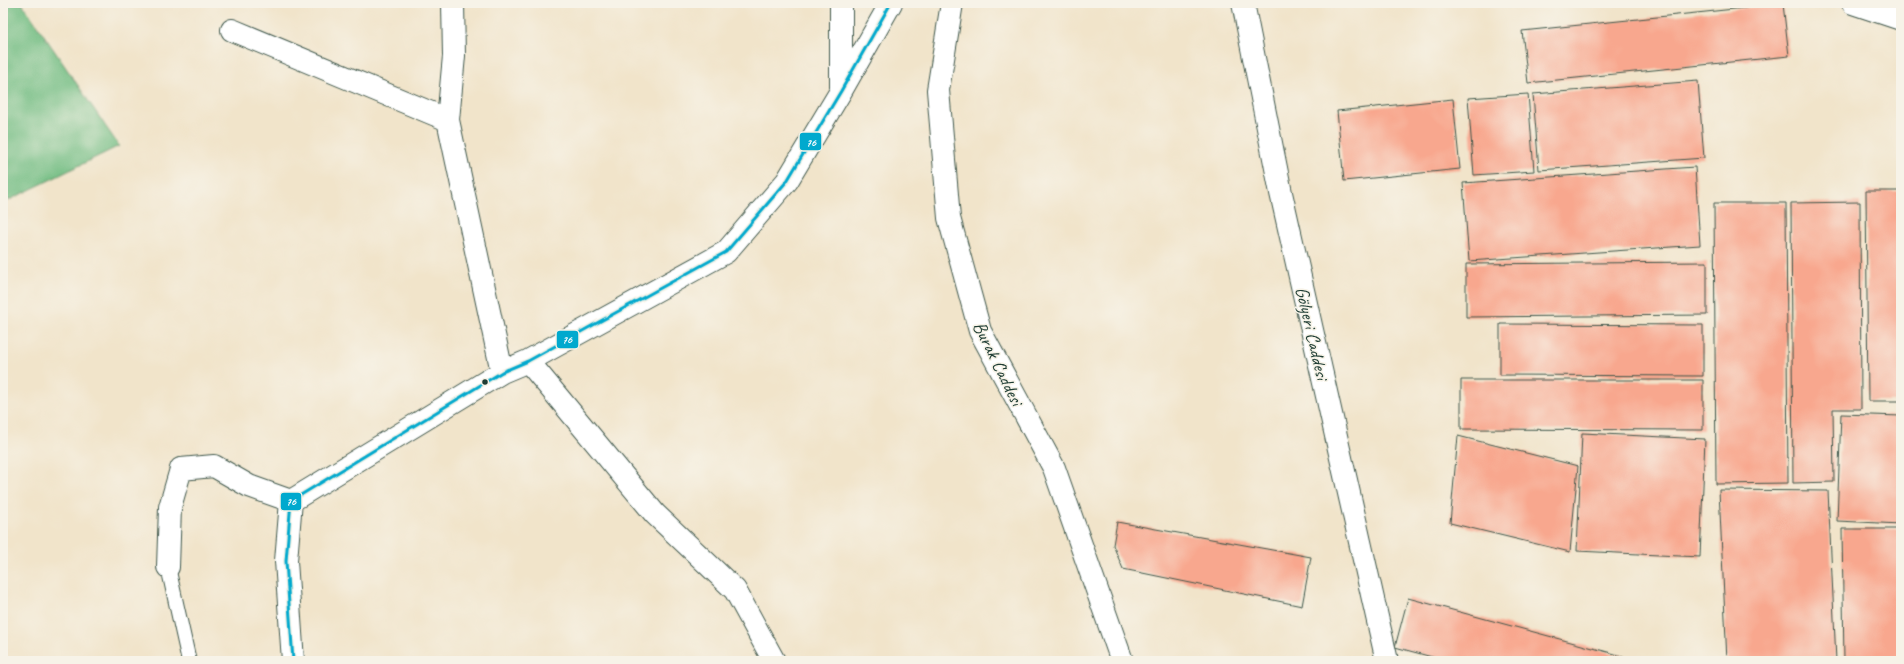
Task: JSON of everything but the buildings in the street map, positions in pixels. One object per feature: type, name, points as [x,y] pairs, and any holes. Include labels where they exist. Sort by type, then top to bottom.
[{"type":"street","points":[[453,3],[454,56],[448,120],[502,372]]},
{"type":"street","points":[[841,91],[842,3]]},
{"type":"street","points":[[291,501],[502,372],[528,361],[726,252],[787,181],[841,91],[890,3]]},
{"type":"street","name":"Burak Caddesi","points":[[952,3],[938,90],[949,218],[980,331],[1054,468],[1122,661]]},
{"type":"street","name":"Gölyeri Caddesi","points":[[1244,3],[1281,193],[1387,661]]},
{"type":"street","points":[[1853,3],[1901,19]]},
{"type":"street","points":[[232,30],[448,120]]},
{"type":"street","points":[[528,361],[655,514],[735,590],[774,661]]},
{"type":"street","points":[[168,567],[170,507],[181,469],[214,466],[249,486],[291,501]]},
{"type":"street","points":[[291,501],[286,561],[293,661]]},
{"type":"lane","points":[[168,567],[189,661]]},
{"type":"green space","points":[[3,3],[22,3],[119,146],[3,203]]},
{"type":"transit line","name":"76","points":[[293,661],[286,561],[291,501],[502,372],[528,361],[726,252],[787,181],[841,91],[891,3]]}]
